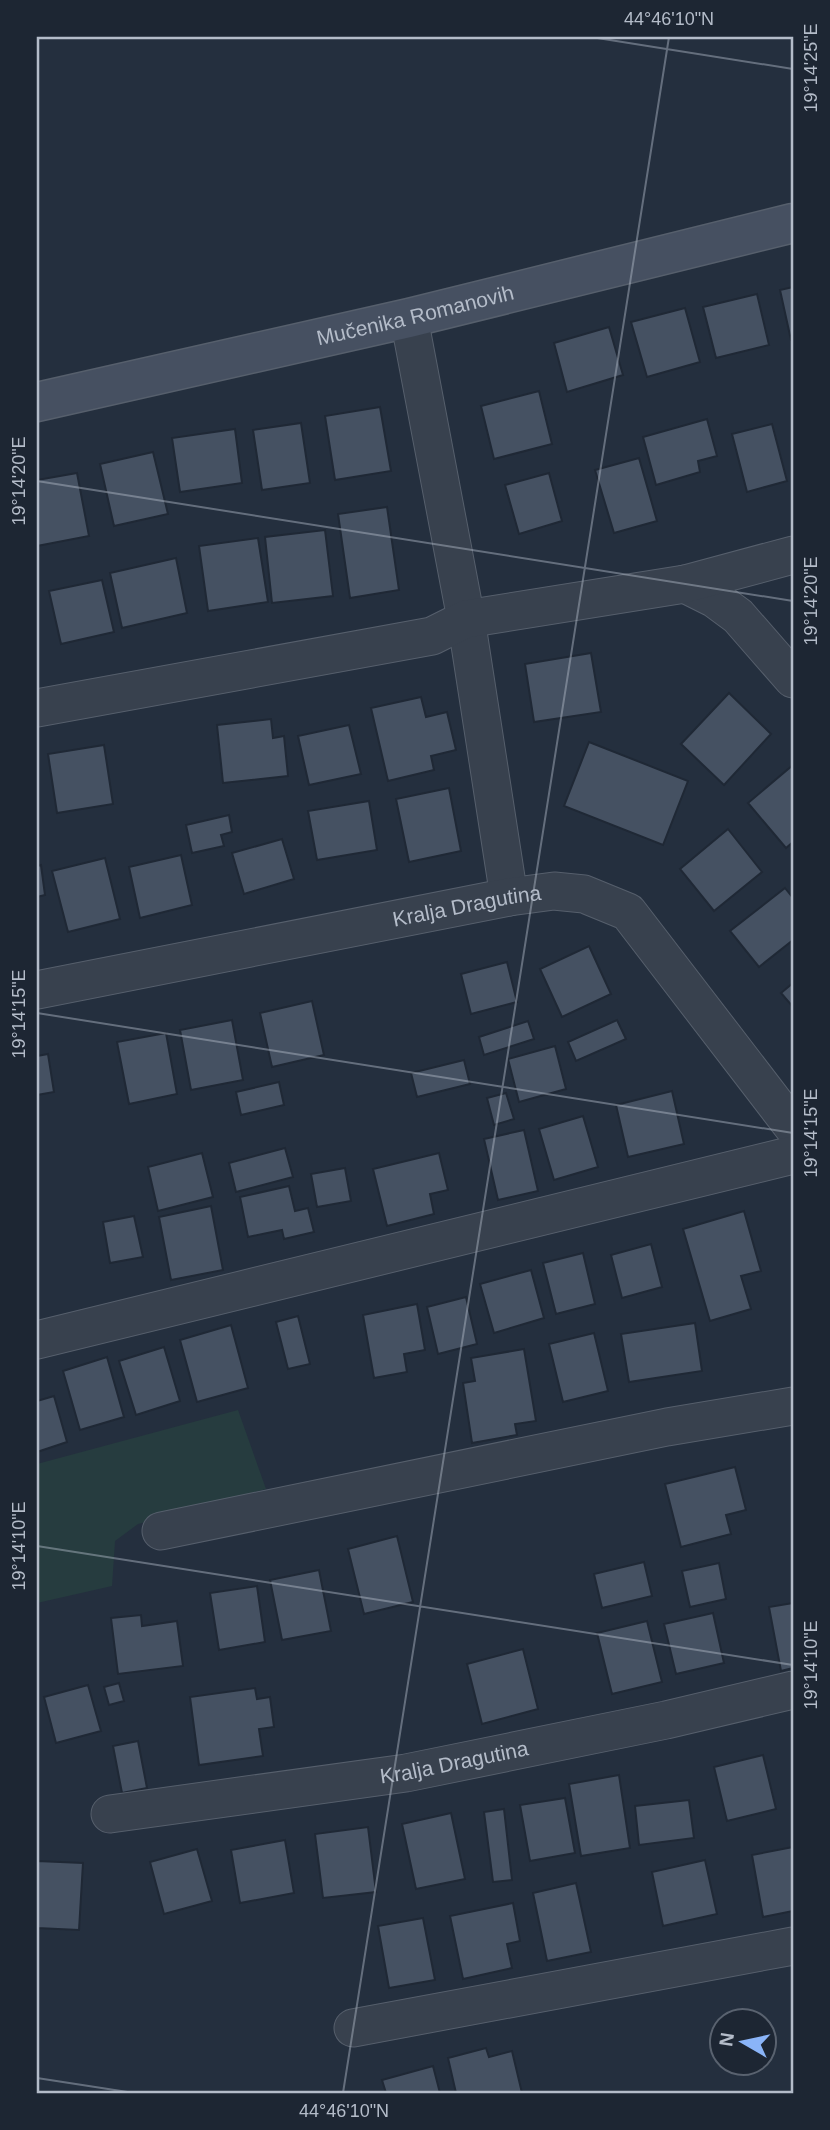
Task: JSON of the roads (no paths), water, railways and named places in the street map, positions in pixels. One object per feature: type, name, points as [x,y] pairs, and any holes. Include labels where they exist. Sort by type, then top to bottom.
[{"type":"street","name":"Mučenika Romanovih","points":[[37,402],[409,318],[793,223]]},
{"type":"street","points":[[409,318],[466,619],[509,897]]},
{"type":"street","points":[[37,708],[432,636],[466,619],[685,584],[793,555]]},
{"type":"street","points":[[685,584],[715,599],[738,616],[793,679]]},
{"type":"street","name":"Kralja Dragutina","points":[[37,990],[509,897],[554,891],[584,894],[628,912],[793,1127]]},
{"type":"street","points":[[37,1340],[793,1155]]},
{"type":"street","points":[[161,1531],[667,1427],[793,1406]]},
{"type":"street","name":"Kralja Dragutina","points":[[110,1814],[406,1773],[666,1720],[793,1690]]},
{"type":"street","points":[[354,2028],[793,1946]]}]
